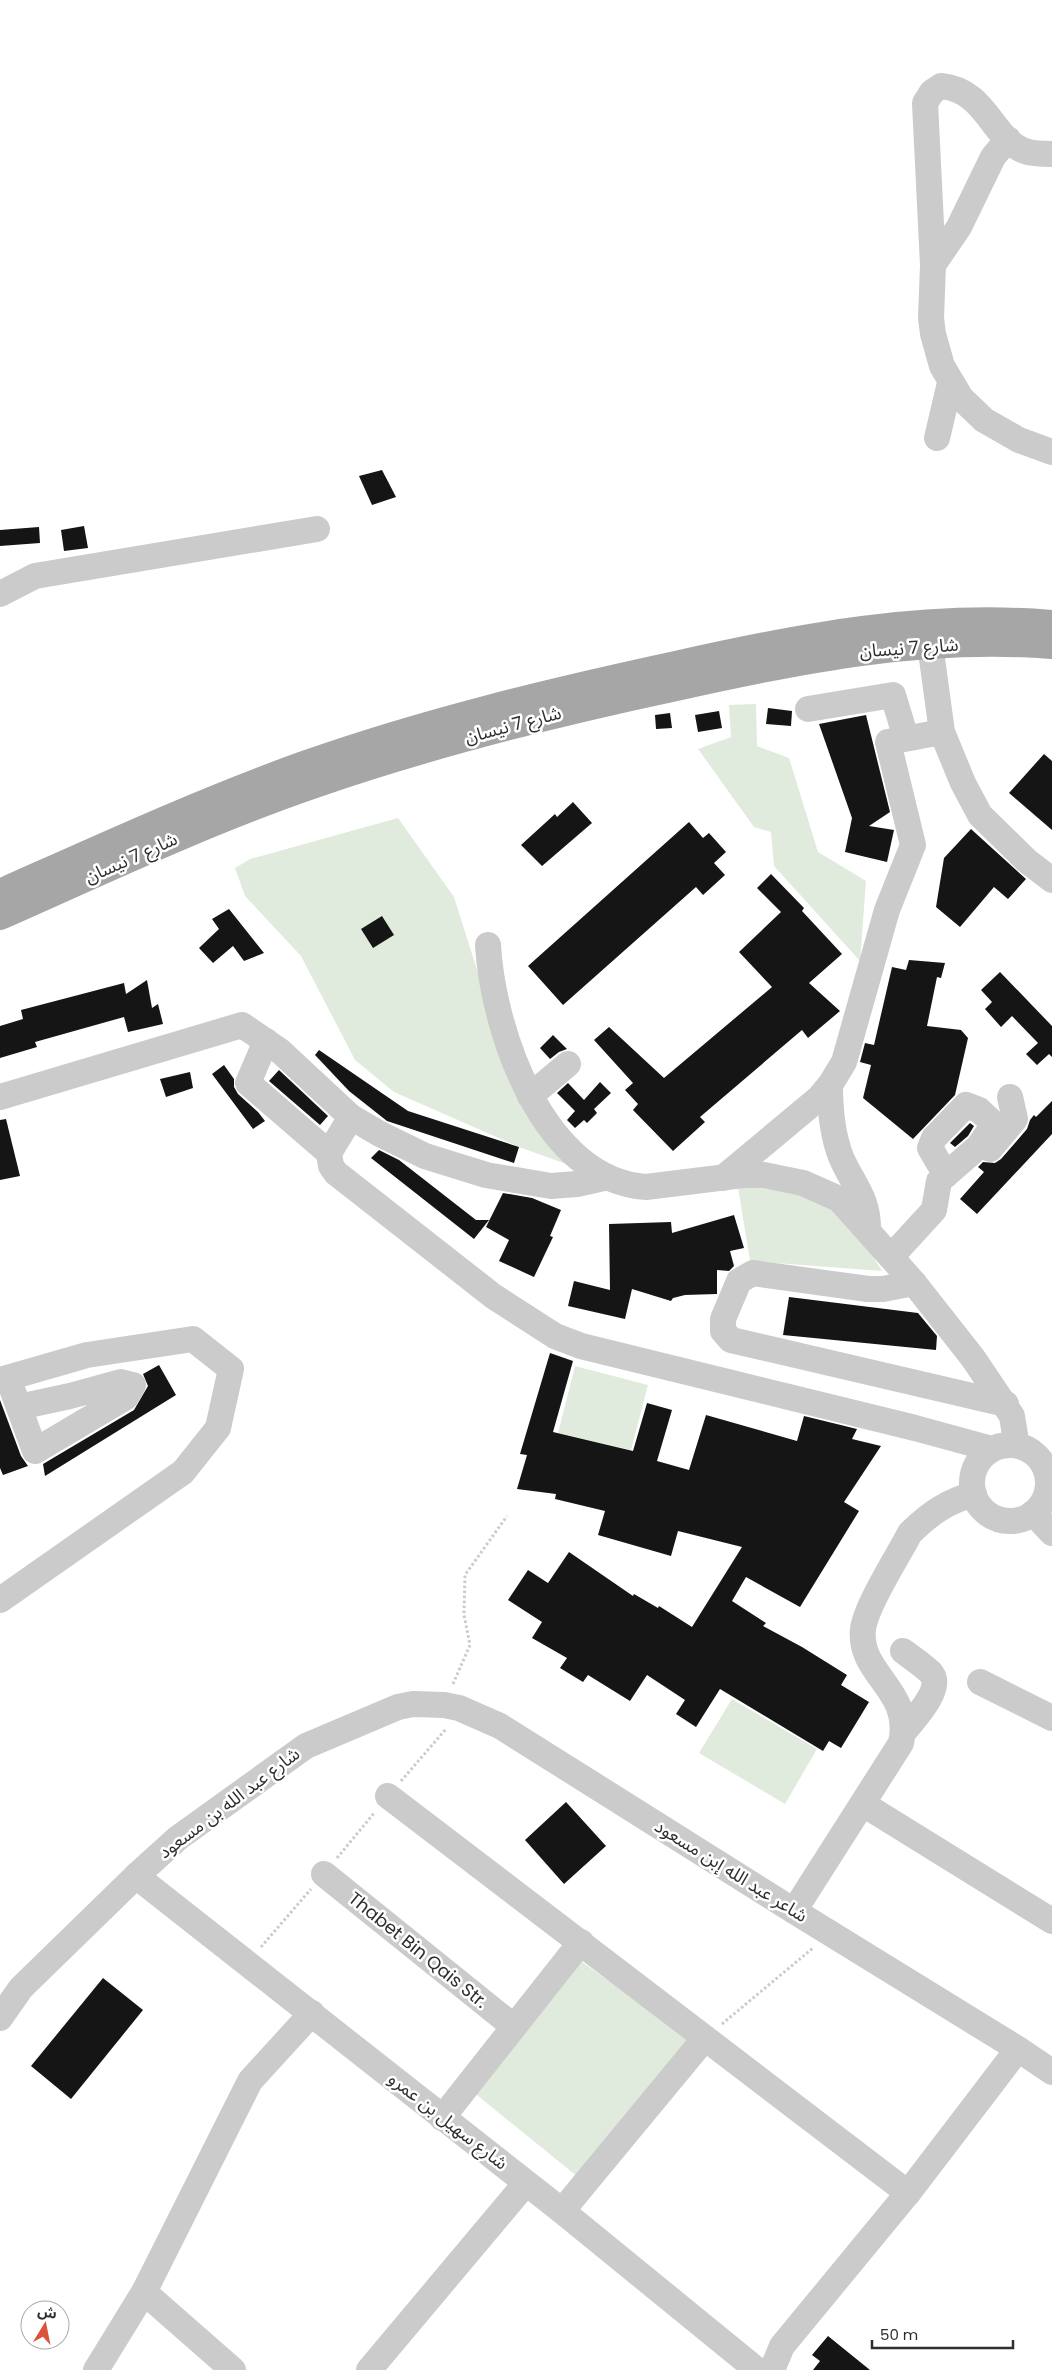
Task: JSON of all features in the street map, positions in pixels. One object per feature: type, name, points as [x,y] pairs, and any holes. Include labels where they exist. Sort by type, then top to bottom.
[{"type":"main road","name":"شارع 7 نيسان","points":[[0,893],[210,800],[306,764],[407,731],[543,694],[736,651],[851,630],[946,621],[1052,624]]},
{"type":"main road","name":"شارع 7 نيسان","points":[[0,916],[218,820],[313,784],[413,752],[548,715],[741,672],[854,651],[930,644],[1025,643],[1052,645]]},
{"type":"street","points":[[1052,154],[1025,151],[1008,139],[985,111],[961,91],[941,86],[928,97],[924,109],[933,265],[933,334],[942,366],[950,383],[961,398],[984,420],[1019,440],[1052,452]]},
{"type":"street","points":[[933,265],[959,227],[993,157],[1008,139]]},
{"type":"street","points":[[938,438],[950,383]]},
{"type":"street","points":[[0,594],[35,576],[317,529]]},
{"type":"street","points":[[930,644],[942,732],[963,783],[980,815],[1027,862],[1052,880]]},
{"type":"street","points":[[808,709],[892,695],[906,738]]},
{"type":"street","points":[[723,1178],[807,1108],[830,1085],[848,1050],[887,910],[913,845],[888,742],[942,732]]},
{"type":"street","points":[[266,1041],[248,1083],[328,1153],[331,1166],[342,1178],[493,1296],[522,1316],[566,1342],[1003,1447],[1030,1451],[1048,1462],[1048,1486],[1040,1506],[1033,1513],[1022,1519],[1010,1521],[998,1519],[988,1514],[979,1505],[974,1494],[973,1473],[984,1455],[1003,1447],[1014,1425],[1006,1404],[973,1358],[914,1283],[839,1199],[803,1183],[764,1175],[646,1187],[618,1183],[604,1178],[593,1171],[574,1154],[549,1125],[530,1096],[513,1057],[493,988],[488,945]]},
{"type":"street","points":[[0,1097],[242,1025],[280,1051],[352,1117],[380,1134],[425,1156],[486,1175],[551,1186],[577,1184],[604,1178]]},
{"type":"street","points":[[530,1096],[568,1064]]},
{"type":"street","points":[[830,1085],[830,1105],[836,1141],[842,1157],[864,1199],[868,1231]]},
{"type":"street","points":[[891,1257],[934,1210],[950,1197],[1015,1119],[1010,1097]]},
{"type":"street","points":[[328,1153],[352,1117]]},
{"type":"street","points":[[934,1210],[939,1180],[946,1175]]},
{"type":"street","points":[[914,1283],[899,1287],[868,1289],[753,1273],[739,1282],[723,1319],[723,1331],[731,1340],[1006,1404]]},
{"type":"street","points":[[0,1600],[183,1472],[218,1428],[231,1369],[193,1339],[87,1355],[4,1379],[19,1407]]},
{"type":"street","points":[[794,1911],[896,1753],[903,1733],[904,1722],[898,1702],[865,1652],[863,1640],[866,1617],[910,1533],[926,1517],[945,1504],[974,1494]]},
{"type":"street","points":[[1033,1513],[1052,1533]]},
{"type":"street","points":[[903,1651],[931,1673],[935,1683],[932,1694],[903,1733]]},
{"type":"street","points":[[980,1682],[1052,1718]]},
{"type":"street","name":"شاعر عبد الله إبن مسعود","points":[[398,1707],[413,1704],[447,1715],[473,1712],[500,1726],[794,1911],[1018,2048],[1052,2072]]},
{"type":"street","name":"شارع عبد الله بن مسعود","points":[[0,2018],[21,1988],[136,1876],[178,1838],[306,1746],[398,1707]]},
{"type":"street","points":[[388,1796],[908,2193]]},
{"type":"street","points":[[863,1804],[1052,1921]]},
{"type":"street","name":"Thabet Bin Qais Str.","points":[[324,1874],[513,2026]]},
{"type":"street","name":"شارع سهيل بن عمرو","points":[[136,1876],[562,2211],[757,2370]]},
{"type":"street","points":[[442,2118],[581,1942]]},
{"type":"street","points":[[96,2370],[144,2292],[250,2081],[312,2013]]},
{"type":"street","points":[[562,2211],[705,2038]]},
{"type":"street","points":[[772,2370],[782,2346],[908,2193],[1018,2048]]},
{"type":"street","points":[[369,2370],[526,2183]]},
{"type":"street","points":[[144,2292],[233,2370]]},
{"type":"path","points":[[247,1962],[324,1874],[388,1796],[447,1715],[470,1645],[464,1615],[466,1574],[507,1516]]},
{"type":"path","points":[[705,2038],[830,1933]]},
{"type":"green space","points":[[756,704],[757,746],[789,758],[818,852],[866,881],[860,961],[774,866],[771,832],[754,827],[698,749],[731,737],[729,705]]},
{"type":"green space","points":[[398,818],[454,897],[515,1090],[569,1165],[519,1147],[394,1092],[355,1060],[301,956],[245,896],[235,868],[250,859]]},
{"type":"green space","points":[[768,1183],[815,1196],[851,1221],[882,1271],[750,1261],[738,1187]]},
{"type":"green space","points":[[575,1366],[648,1385],[631,1450],[558,1433]]},
{"type":"green space","points":[[732,1699],[817,1749],[785,1804],[699,1753]]},
{"type":"green space","points":[[572,1955],[699,2044],[589,2186],[467,2087]]},
{"type":"building","points":[[382,470],[396,497],[372,505],[359,476]]},
{"type":"building","points":[[84,526],[88,548],[64,551],[61,530]]},
{"type":"building","points":[[39,527],[40,543],[0,546],[0,530]]},
{"type":"building","points":[[768,708],[792,711],[791,726],[766,724]]},
{"type":"building","points":[[719,711],[722,728],[698,732],[695,715]]},
{"type":"building","points":[[670,713],[672,728],[656,729],[655,715]]},
{"type":"building","points":[[866,715],[890,812],[869,826],[894,830],[887,862],[845,852],[852,818],[819,724]]},
{"type":"building","points":[[1044,754],[1052,761],[1052,830],[1009,793]]},
{"type":"building","points":[[573,802],[592,823],[542,866],[521,845],[555,814],[557,817]]},
{"type":"building","points":[[689,822],[703,838],[709,833],[726,852],[714,863],[725,875],[703,895],[696,887],[563,1005],[528,966]]},
{"type":"building","points":[[971,829],[1026,879],[1008,899],[994,887],[960,927],[936,907],[944,858]]},
{"type":"building","points":[[771,874],[804,908],[802,911],[842,954],[809,983],[840,1011],[808,1038],[802,1030],[700,1117],[705,1122],[673,1151],[633,1110],[638,1104],[625,1090],[633,1083],[594,1040],[609,1027],[664,1078],[772,987],[739,952],[781,912],[757,888]]},
{"type":"building","points":[[229,909],[264,953],[244,961],[233,946],[213,963],[199,948],[219,929],[212,919]]},
{"type":"building","points":[[382,916],[394,935],[373,948],[361,929]]},
{"type":"building","points":[[909,960],[945,963],[941,978],[937,977],[927,1026],[961,1030],[968,1038],[955,1095],[913,1139],[863,1098],[871,1065],[860,1062],[865,1043],[874,1045],[892,967],[906,970]]},
{"type":"building","points":[[1000,972],[1052,1026],[1052,1057],[1049,1054],[1037,1065],[1026,1054],[1038,1043],[1012,1016],[1001,1027],[985,1009],[992,1002],[981,990]]},
{"type":"building","points":[[147,980],[152,1008],[158,1004],[163,1024],[128,1032],[124,1017],[35,1042],[37,1047],[0,1058],[0,1026],[23,1019],[21,1010],[124,983],[126,994]]},
{"type":"building","points":[[553,1035],[567,1049],[550,1059],[540,1048]]},
{"type":"building","points":[[319,1050],[408,1111],[519,1147],[514,1163],[387,1121],[349,1091],[315,1055]]},
{"type":"building","points":[[224,1065],[234,1079],[234,1087],[238,1094],[265,1121],[253,1129],[212,1074]]},
{"type":"building","points":[[279,1070],[328,1116],[320,1125],[269,1081]]},
{"type":"building","points":[[190,1072],[193,1088],[166,1097],[160,1079]]},
{"type":"building","points":[[600,1082],[611,1093],[594,1109],[597,1113],[587,1123],[584,1120],[575,1128],[567,1120],[575,1111],[557,1093],[568,1083],[584,1100]]},
{"type":"building","points":[[1052,1101],[1052,1134],[977,1214],[960,1199],[984,1172],[978,1167],[983,1162],[995,1163],[1001,1159],[1027,1129],[1034,1115],[1036,1117]]},
{"type":"building","points":[[6,1119],[20,1176],[0,1180],[0,1120]]},
{"type":"building","points":[[970,1123],[974,1126],[968,1136],[955,1147],[950,1143]]},
{"type":"building","points":[[379,1150],[399,1160],[476,1220],[489,1220],[474,1239],[371,1158]]},
{"type":"building","points":[[503,1193],[532,1198],[561,1210],[550,1236],[553,1237],[534,1277],[499,1261],[509,1240],[486,1227]]},
{"type":"building","points":[[734,1215],[744,1248],[730,1251],[734,1266],[729,1271],[717,1270],[717,1294],[685,1295],[673,1298],[671,1301],[632,1289],[625,1319],[568,1306],[574,1281],[610,1290],[609,1224],[671,1222],[672,1233]]},
{"type":"building","points":[[789,1297],[918,1313],[937,1336],[936,1350],[783,1335]]},
{"type":"building","points":[[550,1353],[573,1361],[553,1432],[633,1451],[647,1403],[672,1410],[657,1461],[689,1470],[706,1415],[797,1441],[804,1416],[857,1429],[852,1439],[881,1446],[844,1502],[859,1511],[800,1607],[746,1577],[732,1601],[766,1623],[763,1626],[802,1647],[847,1675],[841,1685],[869,1702],[841,1748],[829,1741],[823,1751],[720,1689],[696,1727],[676,1714],[685,1700],[647,1675],[630,1701],[588,1675],[583,1682],[560,1668],[567,1658],[532,1638],[542,1622],[508,1600],[528,1570],[548,1583],[569,1552],[633,1596],[634,1594],[658,1608],[659,1606],[692,1627],[742,1547],[678,1531],[671,1556],[598,1535],[605,1511],[555,1499],[556,1494],[517,1489],[527,1455],[520,1454]]},
{"type":"building","points":[[159,1365],[176,1395],[45,1476],[43,1464],[134,1410],[148,1386],[143,1374]]},
{"type":"building","points":[[0,1400],[21,1456],[28,1466],[3,1475],[0,1468]]},
{"type":"building","points":[[566,1802],[606,1846],[564,1884],[525,1840]]},
{"type":"building","points":[[103,1978],[143,2010],[71,2099],[31,2066]]},
{"type":"building","points":[[828,2336],[870,2370],[813,2370],[820,2361],[812,2355]]}]
